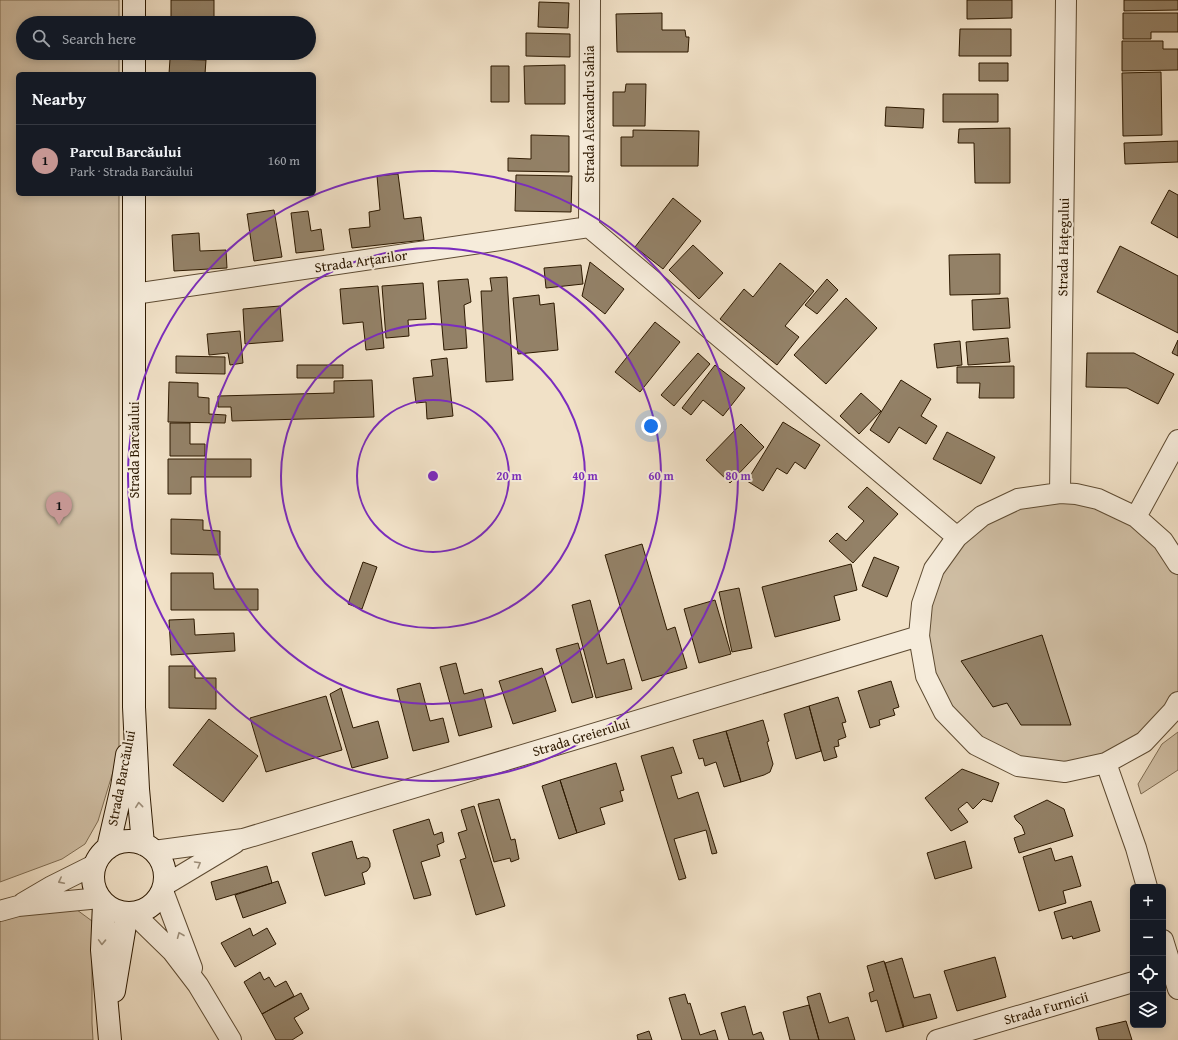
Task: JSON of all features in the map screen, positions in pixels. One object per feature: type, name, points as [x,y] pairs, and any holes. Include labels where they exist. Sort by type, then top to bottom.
[{"type":"street","points":[[134,0],[134,16]]},
{"type":"street","name":"Strada Alexandru Sahia","points":[[589,227],[590,0]]},
{"type":"street","name":"Strada Hațegului","points":[[1060,493],[1066,0]]},
{"type":"street","points":[[134,60],[134,72]]},
{"type":"street","name":"Strada Barcăului","points":[[134,196],[134,707],[138,790],[149,847]]},
{"type":"street","points":[[589,227],[957,537]]},
{"type":"street","name":"Strada Arțarilor","points":[[134,294],[589,227]]},
{"type":"street","points":[[1136,517],[1178,440]]},
{"type":"street","points":[[1178,564],[1163,541],[1136,517],[1098,499],[1076,494],[1060,493],[1018,499],[982,516],[957,537],[934,569],[922,604],[919,636],[926,676],[944,712],[976,745],[1018,766],[1066,772],[1106,763],[1144,742],[1173,711],[1178,702]]},
{"type":"street","name":"Strada Greierului","points":[[149,847],[243,838],[919,636]]},
{"type":"street","name":"Strada Barcăului","points":[[102,856],[122,787],[134,707]]},
{"type":"street","points":[[1106,763],[1136,848],[1146,884]]},
{"type":"street","name":"Strada Greierului","points":[[164,888],[243,838]]},
{"type":"street","points":[[9,908],[52,886],[102,856],[116,843],[135,841],[149,847],[162,860],[165,873],[164,888],[198,985]]},
{"type":"street","points":[[102,856],[93,876],[95,887],[102,900],[119,912],[130,913],[142,911],[151,906],[158,899],[164,888]]},
{"type":"street","points":[[9,908],[102,900]]},
{"type":"street","points":[[102,900],[102,950],[110,1033]]},
{"type":"street","points":[[130,913],[172,951],[198,985],[231,1040]]},
{"type":"street","points":[[110,1033],[130,913]]},
{"type":"street","points":[[1166,954],[1171,978]]},
{"type":"street","name":"Strada Furnicii","points":[[937,1040],[1130,983]]},
{"type":"shaded area","points":[[0,0],[119,0],[119,16],[16,16],[16,60],[119,60],[119,72],[16,72],[16,196],[119,196],[119,752],[98,821],[85,844],[62,859],[0,882]]},
{"type":"shaded area","points":[[1018,499],[1098,499],[1178,564],[1178,702],[1106,763],[1018,766],[944,712],[919,636],[957,537]]},
{"type":"shaded area","points":[[1178,732],[1178,770],[1141,794],[1138,784],[1162,744]]},
{"type":"shaded area","points":[[73,907],[92,921],[93,1040],[0,1040],[0,919]]},
{"type":"building","points":[[171,0],[214,0],[214,16],[171,16]]},
{"type":"building","points":[[967,0],[1012,0],[1012,18],[967,19]]},
{"type":"building","points":[[1124,0],[1178,0],[1178,10],[1124,11]]},
{"type":"building","points":[[539,2],[569,3],[568,28],[538,27]]},
{"type":"building","points":[[662,13],[662,30],[685,30],[686,37],[689,37],[688,52],[617,52],[616,14]]},
{"type":"building","points":[[1123,13],[1178,13],[1178,32],[1151,32],[1151,39],[1123,39]]},
{"type":"building","points":[[960,29],[1011,29],[1011,56],[959,56]]},
{"type":"building","points":[[526,33],[570,34],[570,57],[526,56]]},
{"type":"building","points":[[1122,41],[1163,41],[1163,49],[1178,49],[1178,70],[1122,71]]},
{"type":"building","points":[[170,60],[206,60],[205,72],[169,72]]},
{"type":"building","points":[[979,63],[1008,63],[1008,81],[979,81]]},
{"type":"building","points":[[565,65],[565,104],[525,104],[524,66]]},
{"type":"building","points":[[491,66],[509,66],[509,102],[491,102]]},
{"type":"building","points":[[1161,72],[1162,135],[1123,136],[1122,73]]},
{"type":"building","points":[[626,84],[646,84],[645,126],[613,126],[613,92],[625,92]]},
{"type":"building","points":[[943,94],[998,94],[998,122],[943,122]]},
{"type":"building","points":[[886,107],[924,109],[923,128],[885,126]]},
{"type":"building","points":[[1010,128],[1010,183],[975,183],[974,143],[958,143],[959,129]]},
{"type":"building","points":[[633,130],[699,131],[698,166],[621,166],[621,137],[633,137]]},
{"type":"building","points":[[531,135],[569,136],[569,172],[508,171],[508,158],[531,159]]},
{"type":"building","points":[[1178,141],[1178,162],[1125,164],[1124,143]]},
{"type":"building","points":[[398,174],[404,219],[421,217],[424,240],[352,248],[349,229],[370,227],[369,212],[380,210],[377,176]]},
{"type":"building","points":[[516,175],[572,176],[571,212],[515,211]]},
{"type":"building","points":[[1169,190],[1178,195],[1178,238],[1151,223]]},
{"type":"building","points":[[673,198],[701,221],[663,269],[635,247]]},
{"type":"building","points":[[274,210],[282,257],[254,261],[247,214]]},
{"type":"building","points":[[308,211],[311,231],[321,229],[324,250],[296,253],[291,213]]},
{"type":"building","points":[[199,233],[200,251],[226,250],[227,268],[174,271],[172,235]]},
{"type":"building","points":[[693,245],[723,273],[699,299],[669,270]]},
{"type":"building","points":[[1120,246],[1178,276],[1178,333],[1097,292]]},
{"type":"building","points":[[1000,254],[1000,294],[950,295],[949,255]]},
{"type":"building","points":[[590,262],[624,289],[605,314],[582,296]]},
{"type":"building","points":[[780,263],[814,291],[785,326],[799,337],[777,365],[720,319],[744,289],[753,297]]},
{"type":"building","points":[[581,265],[583,284],[546,288],[544,268]]},
{"type":"building","points":[[507,277],[513,380],[486,382],[481,291],[492,291],[490,278]]},
{"type":"building","points":[[468,279],[471,302],[464,305],[467,348],[444,350],[438,281]]},
{"type":"building","points":[[827,279],[838,290],[817,314],[805,305]]},
{"type":"building","points":[[423,283],[426,319],[408,320],[409,336],[386,338],[382,286]]},
{"type":"building","points":[[378,286],[384,348],[366,350],[363,322],[343,324],[340,289]]},
{"type":"building","points":[[539,295],[540,305],[554,303],[558,350],[518,354],[513,298]]},
{"type":"building","points":[[846,298],[877,328],[826,384],[794,355]]},
{"type":"building","points":[[1008,298],[1010,328],[973,330],[972,300]]},
{"type":"building","points":[[280,306],[283,341],[245,344],[243,309]]},
{"type":"building","points":[[655,322],[680,342],[640,392],[615,372]]},
{"type":"building","points":[[240,331],[243,363],[230,365],[228,353],[209,355],[207,334]]},
{"type":"building","points":[[1008,338],[1010,362],[968,365],[966,342]]},
{"type":"building","points":[[1178,340],[1178,356],[1172,353]]},
{"type":"building","points":[[960,341],[962,365],[937,368],[934,344]]},
{"type":"building","points":[[698,353],[710,364],[674,406],[661,395]]},
{"type":"building","points":[[1087,353],[1134,353],[1174,374],[1158,404],[1127,388],[1086,387]]},
{"type":"building","points":[[176,356],[225,357],[225,374],[176,373]]},
{"type":"building","points":[[447,358],[453,416],[427,419],[426,402],[416,403],[413,378],[433,376],[431,360]]},
{"type":"building","points":[[297,365],[343,365],[343,378],[297,378]]},
{"type":"building","points":[[715,365],[745,388],[723,416],[703,400],[691,415],[682,408]]},
{"type":"building","points":[[1014,366],[1014,398],[979,398],[980,383],[957,383],[957,367]]},
{"type":"building","points":[[372,380],[374,417],[232,421],[231,407],[218,407],[218,396],[334,393],[334,381]]},
{"type":"building","points":[[901,380],[931,399],[921,416],[937,426],[926,444],[899,427],[889,443],[870,430]]},
{"type":"building","points":[[169,382],[198,383],[198,397],[209,398],[209,414],[226,415],[225,423],[168,422]]},
{"type":"building","points":[[861,393],[881,411],[859,434],[840,416]]},
{"type":"building","points":[[783,422],[820,445],[805,469],[795,462],[787,474],[777,468],[763,491],[747,481]]},
{"type":"building","points":[[170,423],[190,423],[190,444],[205,444],[205,456],[170,456]]},
{"type":"building","points":[[741,424],[764,447],[730,483],[706,460]]},
{"type":"building","points":[[947,432],[995,457],[981,484],[933,459]]},
{"type":"building","points":[[168,459],[251,459],[251,477],[191,477],[191,494],[168,494]]},
{"type":"building","points":[[867,487],[898,514],[853,563],[829,541],[837,533],[846,541],[864,521],[848,507]]},
{"type":"building","points":[[171,519],[203,520],[203,530],[220,531],[220,555],[171,554]]},
{"type":"building","points":[[642,544],[667,630],[675,627],[687,668],[642,681],[605,555]]},
{"type":"building","points":[[874,557],[899,567],[887,597],[862,586]]},
{"type":"building","points":[[363,562],[377,567],[362,609],[348,604]]},
{"type":"building","points":[[851,564],[857,590],[834,596],[840,620],[775,637],[762,587]]},
{"type":"building","points":[[171,573],[213,573],[214,589],[258,589],[258,610],[171,610]]},
{"type":"building","points":[[739,588],[752,648],[732,652],[719,592]]},
{"type":"building","points":[[590,600],[607,664],[624,659],[632,689],[596,698],[572,605]]},
{"type":"building","points":[[715,600],[731,654],[699,663],[684,609]]},
{"type":"building","points":[[194,619],[195,635],[234,633],[235,651],[171,655],[169,620]]},
{"type":"building","points":[[1042,635],[1071,725],[1021,725],[1007,703],[993,707],[961,661]]},
{"type":"building","points":[[578,643],[593,697],[572,703],[556,649]]},
{"type":"building","points":[[456,663],[464,694],[482,689],[492,727],[459,736],[440,667]]},
{"type":"building","points":[[169,666],[195,666],[195,678],[216,678],[216,709],[169,708]]},
{"type":"building","points":[[542,668],[556,711],[513,724],[499,681]]},
{"type":"building","points":[[891,681],[899,707],[893,709],[895,715],[879,720],[880,725],[870,728],[858,691]]},
{"type":"building","points":[[420,683],[430,721],[443,718],[449,742],[413,751],[397,689]]},
{"type":"building","points":[[341,688],[353,728],[378,721],[388,758],[352,768],[330,694]]},
{"type":"building","points":[[326,696],[342,750],[266,772],[250,718]]},
{"type":"building","points":[[838,697],[846,722],[842,723],[846,737],[838,740],[839,746],[834,747],[837,757],[824,761],[809,706]]},
{"type":"building","points":[[809,706],[821,751],[796,759],[784,714]]},
{"type":"building","points":[[209,719],[258,756],[223,802],[173,765]]},
{"type":"building","points":[[763,720],[773,764],[770,772],[741,782],[726,731]]},
{"type":"building","points":[[726,731],[741,782],[724,787],[716,762],[705,766],[703,758],[699,759],[693,740]]},
{"type":"building","points":[[673,747],[682,773],[671,776],[678,799],[698,792],[717,853],[712,854],[706,830],[674,839],[686,878],[679,880],[641,756]]},
{"type":"building","points":[[616,763],[624,790],[620,791],[623,801],[600,808],[605,824],[577,833],[560,780]]},
{"type":"building","points":[[962,769],[999,783],[992,802],[983,799],[973,809],[967,802],[958,809],[968,822],[951,831],[925,798]]},
{"type":"building","points":[[560,780],[577,833],[559,839],[542,786]]},
{"type":"building","points":[[499,799],[511,840],[515,839],[519,859],[511,862],[510,858],[494,862],[478,804]]},
{"type":"building","points":[[1047,800],[1064,809],[1073,836],[1019,853],[1014,838],[1025,834],[1022,826],[1014,816]]},
{"type":"building","points":[[474,806],[505,906],[476,915],[460,860],[466,858],[458,833],[467,830],[461,810]]},
{"type":"building","points":[[429,819],[434,835],[442,832],[444,842],[437,845],[440,856],[421,862],[431,895],[414,899],[393,830]]},
{"type":"building","points":[[352,841],[357,859],[363,857],[368,858],[370,863],[370,867],[367,871],[362,873],[365,884],[325,896],[312,853]]},
{"type":"building","points":[[965,841],[972,868],[935,879],[927,853]]},
{"type":"building","points":[[1051,848],[1055,861],[1072,856],[1081,886],[1063,891],[1066,903],[1039,911],[1023,857]]},
{"type":"building","points":[[267,866],[272,883],[216,900],[211,882]]},
{"type":"building","points":[[278,881],[286,903],[243,918],[235,895]]},
{"type":"building","points":[[1091,901],[1100,931],[1073,939],[1072,936],[1062,939],[1054,912]]},
{"type":"building","points":[[250,928],[253,936],[267,928],[276,944],[235,967],[221,943]]},
{"type":"building","points":[[995,957],[1006,997],[957,1011],[944,971]]},
{"type":"building","points":[[902,958],[914,998],[930,994],[937,1018],[903,1027],[885,963]]},
{"type":"building","points":[[884,961],[904,1027],[886,1032],[877,1000],[871,1002],[869,993],[874,991],[867,966]]},
{"type":"building","points":[[260,972],[264,980],[269,977],[275,987],[286,981],[294,996],[262,1014],[244,982]]},
{"type":"building","points":[[301,993],[309,1009],[294,1018],[303,1033],[292,1040],[276,1040],[262,1014]]},
{"type":"building","points":[[820,993],[829,1023],[848,1017],[855,1040],[819,1040],[807,997]]},
{"type":"building","points":[[685,994],[688,1004],[690,1003],[700,1035],[715,1030],[718,1040],[682,1040],[669,998]]},
{"type":"building","points":[[809,1005],[819,1040],[790,1040],[783,1012]]},
{"type":"building","points":[[745,1006],[753,1035],[761,1032],[764,1040],[729,1040],[721,1013]]},
{"type":"building","points":[[1126,1021],[1132,1040],[1099,1040],[1096,1028]]},
{"type":"building","points":[[649,1031],[652,1040],[638,1040],[637,1035]]},
{"type":"place","name":"Parcul Barcăului","points":[[59,525]]}]
